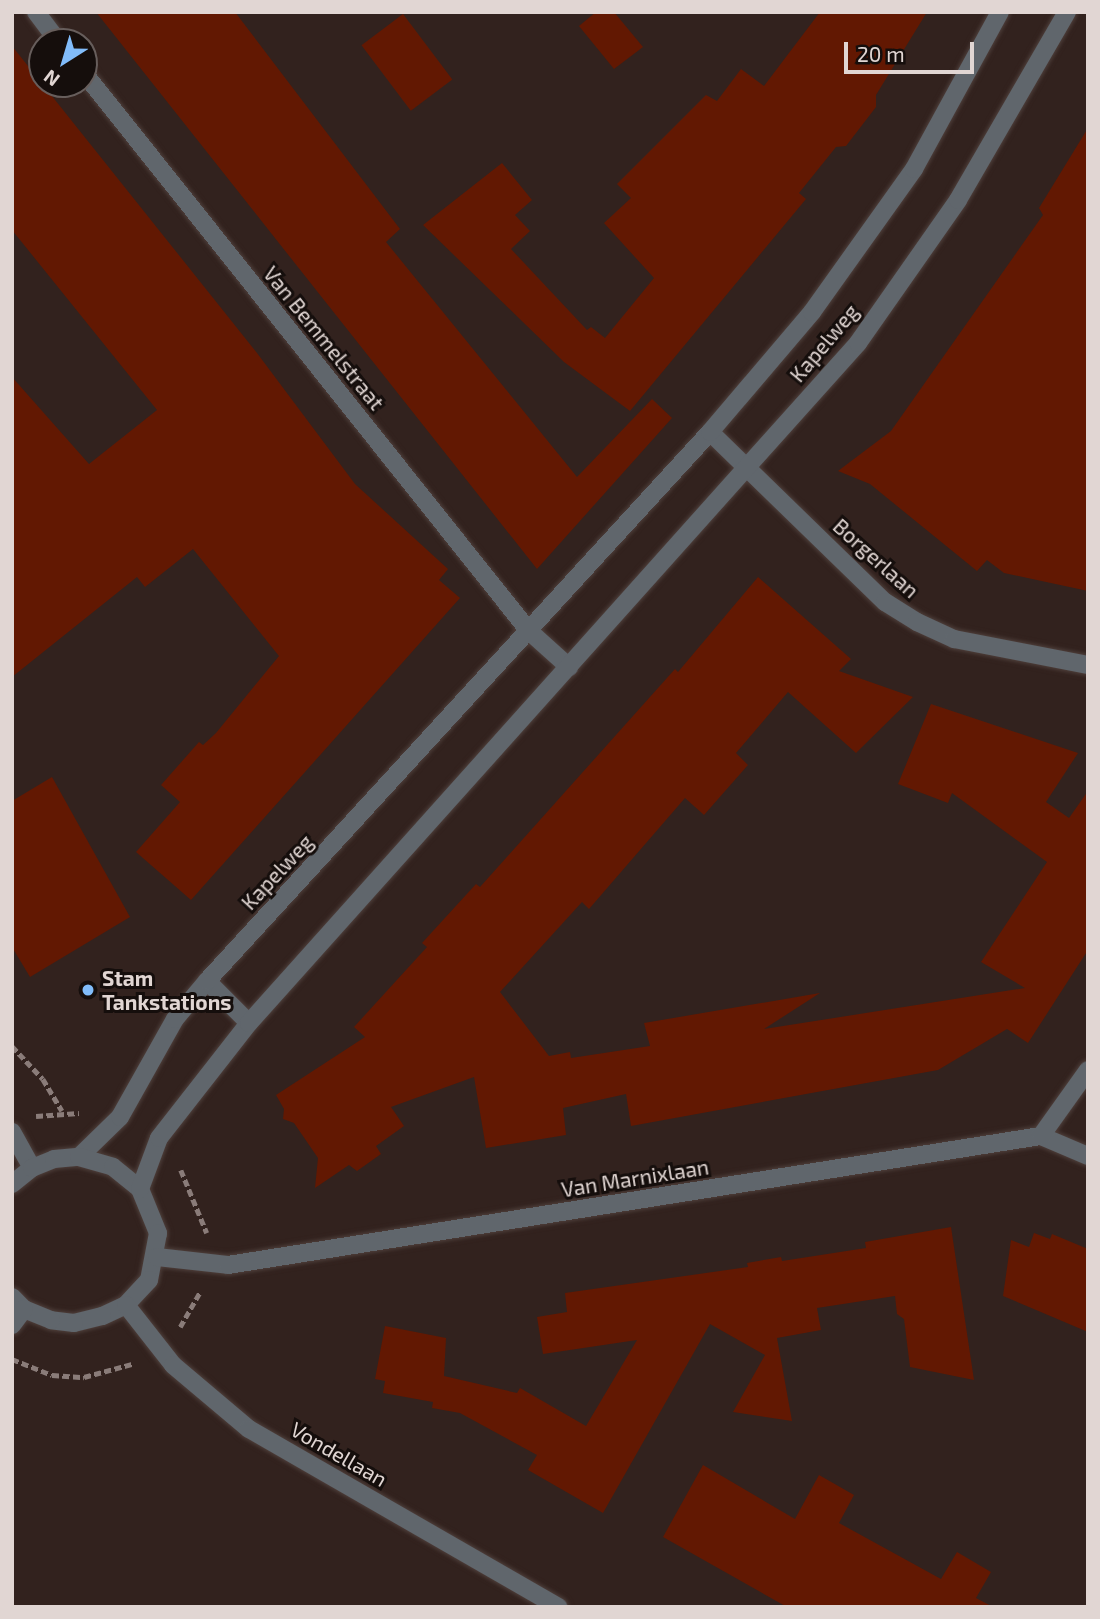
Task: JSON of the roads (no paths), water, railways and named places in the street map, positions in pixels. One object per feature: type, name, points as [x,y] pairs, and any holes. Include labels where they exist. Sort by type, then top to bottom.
[{"type":"street","points":[[36,12],[48,28]]},
{"type":"street","name":"Kapelweg","points":[[79,1157],[121,1117],[175,1018],[207,981],[710,432],[812,312],[914,169],[1000,12]]},
{"type":"street","name":"Kapelweg","points":[[141,1189],[159,1138],[249,1023],[858,344],[958,200],[1067,12]]},
{"type":"street","name":"Van Bemmelstraat","points":[[98,91],[529,631]]},
{"type":"street","name":"Borgerlaan","points":[[710,432],[885,602],[917,622],[954,639],[1088,665]]},
{"type":"street","points":[[529,631],[569,667]]},
{"type":"street","points":[[207,981],[249,1023]]},
{"type":"street","points":[[1088,1070],[1041,1136],[1088,1156]]},
{"type":"street","points":[[12,1132],[32,1168]]},
{"type":"street","name":"Van Marnixlaan","points":[[157,1257],[228,1265],[1041,1136]]},
{"type":"street","points":[[12,1184],[32,1168],[79,1157],[113,1167],[141,1189],[158,1233],[157,1257],[149,1280],[126,1305],[74,1323],[18,1303],[12,1325]]},
{"type":"street","name":"Vondellaan","points":[[126,1305],[173,1365],[249,1429],[559,1607]]},
{"type":"place","name":"Stam Tankstations","points":[[88,990]]}]
